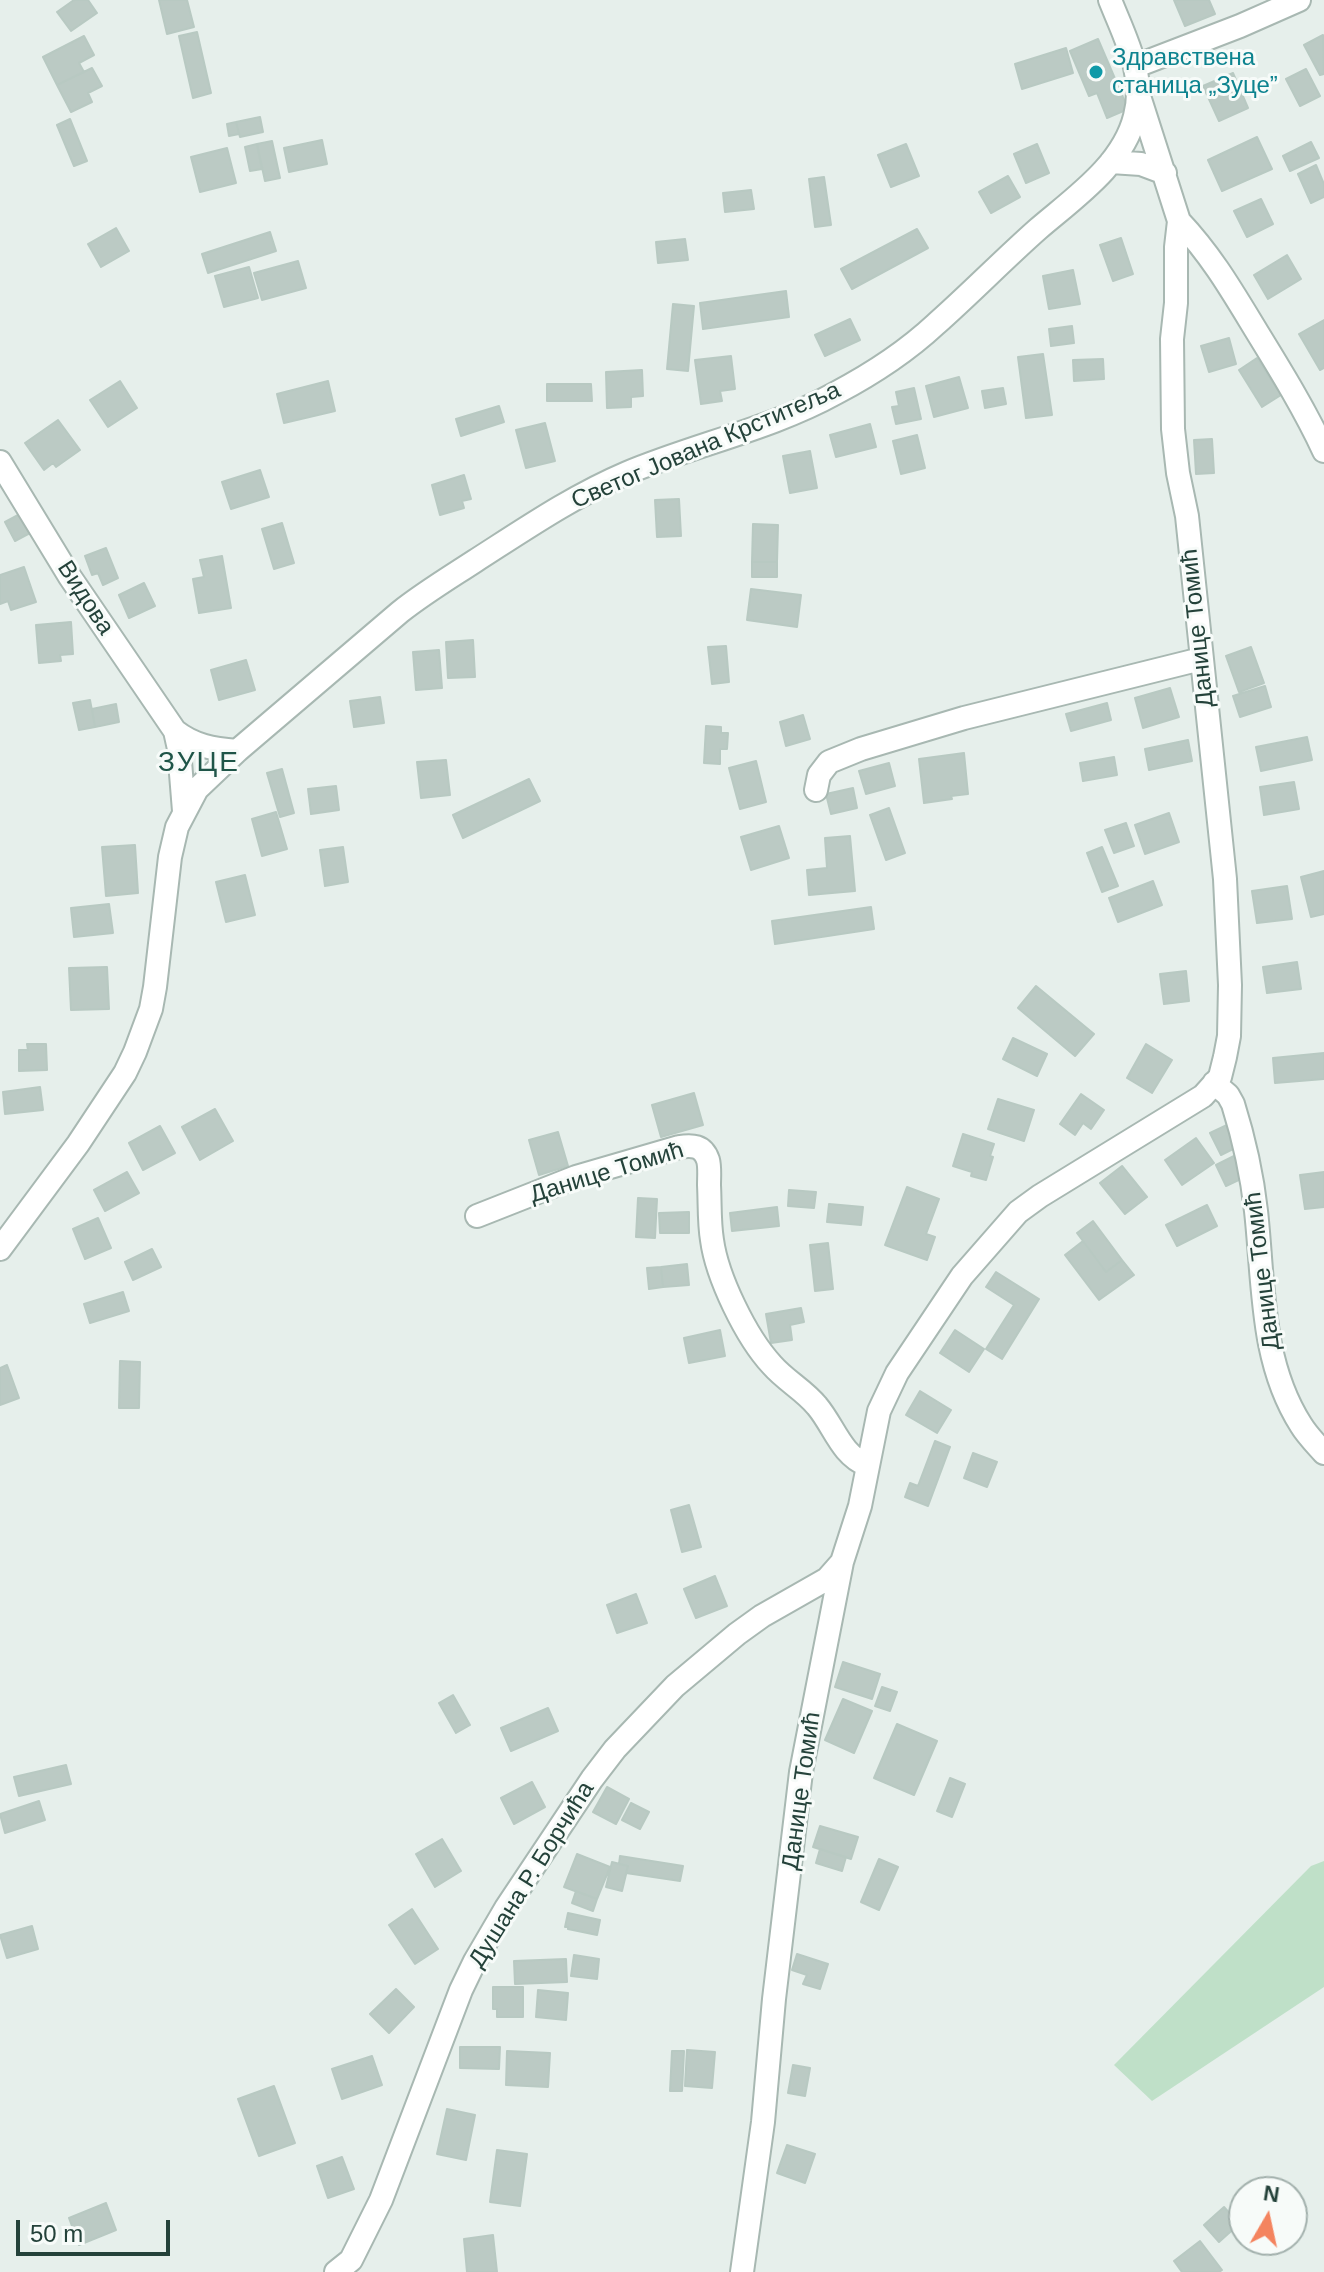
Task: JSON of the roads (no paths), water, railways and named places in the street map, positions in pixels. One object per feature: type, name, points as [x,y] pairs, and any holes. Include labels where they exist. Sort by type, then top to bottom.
[{"type":"street","name":"Светог Јована Крститеља","points":[[0,1249],[78,1144],[125,1073],[135,1052],[151,1009],[170,857],[177,827],[197,789],[363,642],[427,591],[529,525],[627,473],[807,408],[863,377],[935,326],[1092,182],[1123,146],[1135,119],[1139,96],[1136,66],[1110,0]]},
{"type":"street","points":[[1136,66],[1299,0]]},
{"type":"street","name":"Данице Томић","points":[[742,2272],[763,2122],[796,1809],[842,1562],[860,1506],[879,1411],[897,1373],[941,1304],[997,1234],[1018,1212],[1040,1196],[1195,1101],[1220,1077],[1229,1036],[1225,879],[1187,516],[1173,429],[1172,339],[1179,221],[1139,96]]},
{"type":"street","points":[[1111,162],[1141,164],[1165,173]]},
{"type":"street","points":[[1179,221],[1198,240],[1225,280],[1277,365],[1324,451]]},
{"type":"street","name":"Видова","points":[[0,462],[70,577],[175,731],[184,811]]},
{"type":"street","points":[[816,790],[819,775],[829,762],[861,749],[964,718],[1201,659]]},
{"type":"street","points":[[175,731],[199,745],[237,751]]},
{"type":"street","name":"Данице Томић","points":[[1214,1083],[1233,1104],[1245,1148],[1256,1214],[1265,1316],[1277,1372],[1301,1425],[1324,1453]]},
{"type":"street","name":"Данице Томић","points":[[477,1216],[576,1177],[679,1147],[691,1145],[701,1149],[708,1161],[712,1240],[718,1268],[730,1295],[770,1363],[787,1381],[810,1397],[832,1425],[848,1453],[856,1461],[867,1465]]},
{"type":"street","name":"Душана Р. Борчића","points":[[336,2272],[351,2260],[381,2200],[461,1990],[475,1961],[506,1908],[592,1779],[615,1749],[675,1686],[737,1634],[827,1579],[842,1562]]},
{"type":"street","points":[[801,1595],[822,1598],[834,1605]]},
{"type":"place","name":"Здравствена станица „Зуце”","points":[[1096,72]]},
{"type":"district","name":"ЗУЦЕ","points":[[199,763]]}]
